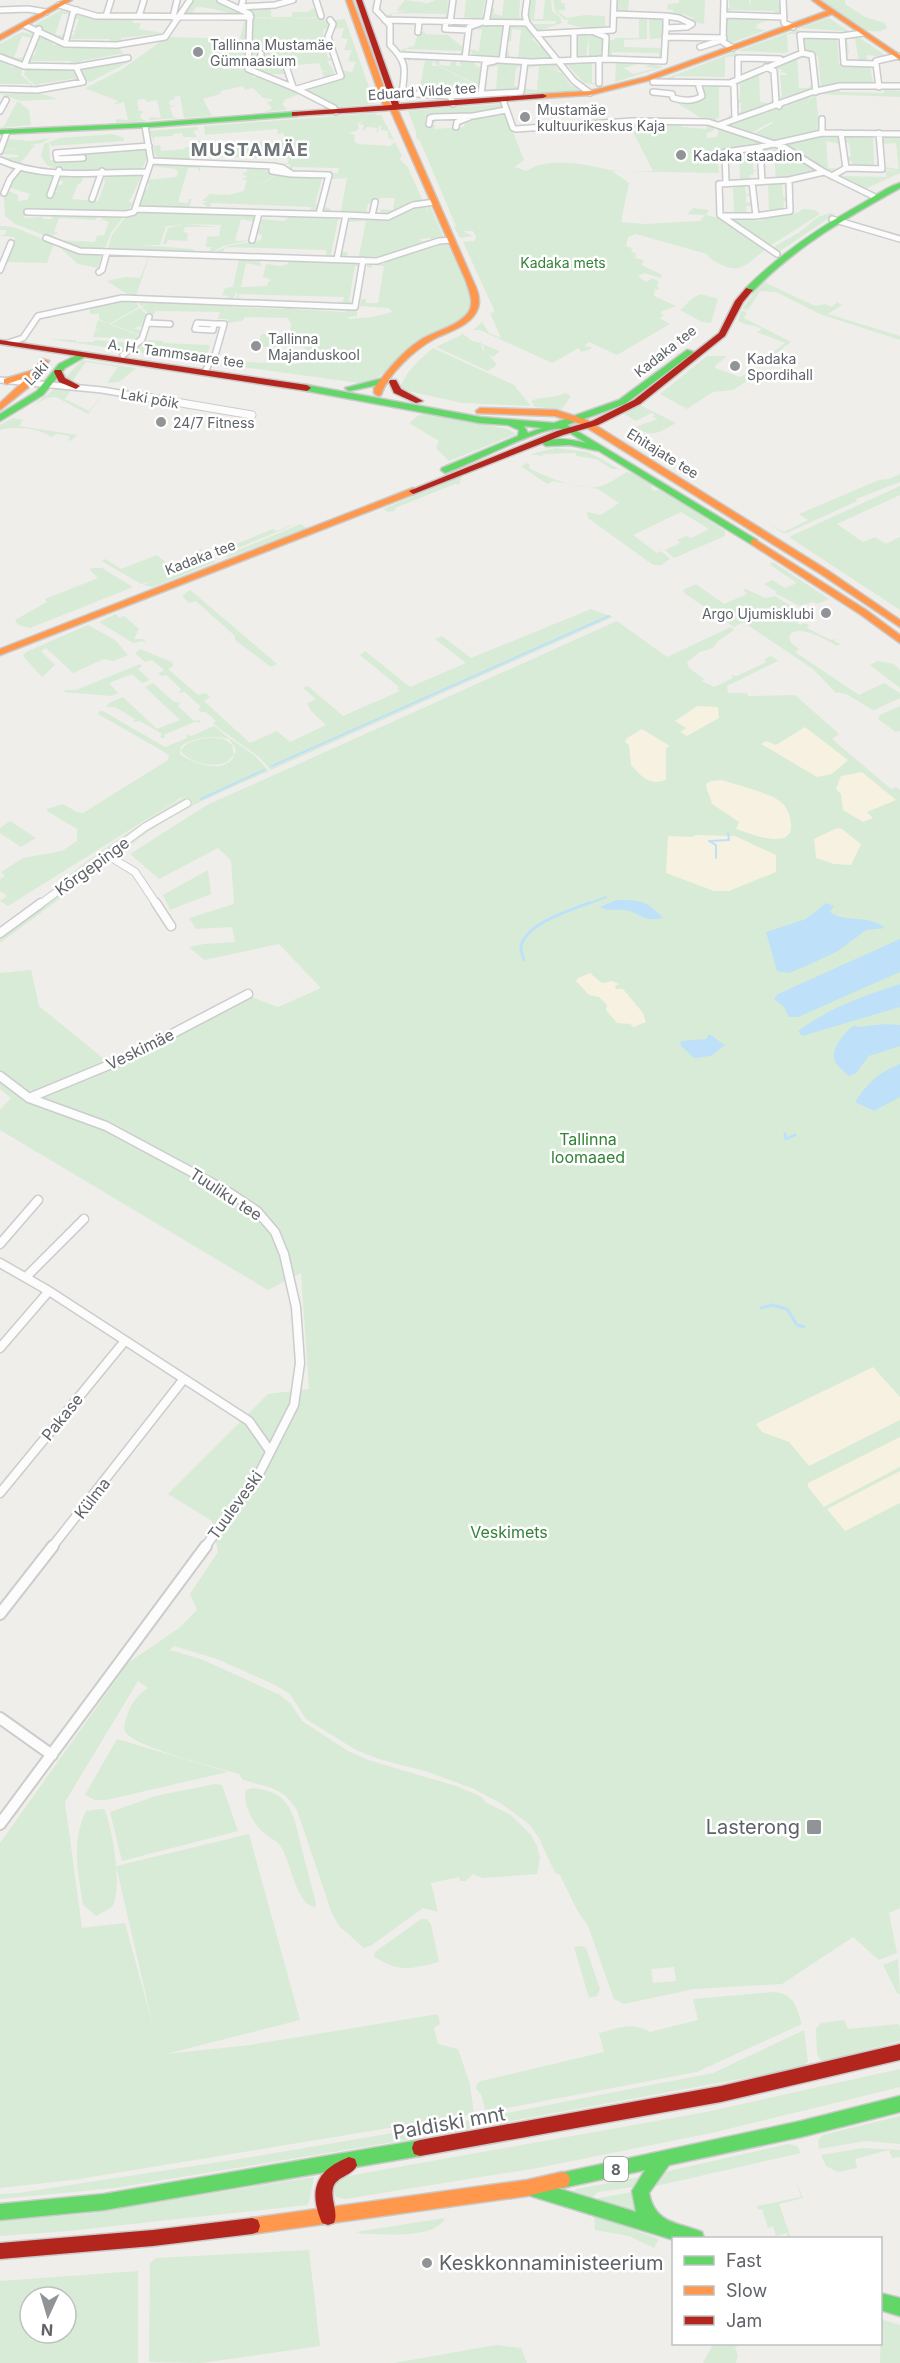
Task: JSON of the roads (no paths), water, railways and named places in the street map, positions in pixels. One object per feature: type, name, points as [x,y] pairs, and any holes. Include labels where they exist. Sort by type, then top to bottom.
[{"type":"main road","points":[[350,0],[388,94]]},
{"type":"main road","points":[[350,388],[388,382],[429,345],[467,325],[481,312],[482,296],[466,273],[393,108],[387,105],[388,94],[359,0]]},
{"type":"main road","points":[[815,0],[899,57]]},
{"type":"main road","points":[[0,38],[46,12],[68,3]]},
{"type":"main road","name":"Eduard Vilde tee","points":[[4,132],[145,126],[393,108],[452,100],[505,105],[594,88],[631,85],[815,19],[837,15]]},
{"type":"main road","name":"Kadaka tee","points":[[0,652],[411,491],[448,468],[571,426],[604,420],[645,398],[698,350],[752,280],[779,256],[835,220],[900,183]]},
{"type":"main road","name":"Kadaka tee","points":[[835,220],[850,214],[875,197]]},
{"type":"main road","points":[[2,341],[21,341],[61,357]]},
{"type":"main road","points":[[2,341],[34,347],[61,357]]},
{"type":"main road","points":[[34,347],[42,354],[41,379],[48,385]]},
{"type":"main road","name":"Kadaka tee","points":[[622,402],[698,350]]},
{"type":"main road","points":[[4,380],[23,378],[42,365],[61,357],[90,353]]},
{"type":"main road","name":"A. H. Tammsaare tee","points":[[90,353],[123,356],[332,392],[381,397]]},
{"type":"main road","name":"A. H. Tammsaare tee","points":[[90,353],[350,388],[381,397]]},
{"type":"main road","points":[[61,357],[62,380],[75,386]]},
{"type":"main road","name":"Laki","points":[[0,418],[28,401],[48,385],[61,357]]},
{"type":"main road","name":"Laki","points":[[0,407],[27,384],[42,365]]},
{"type":"main road","points":[[4,380],[14,388],[15,395]]},
{"type":"main road","points":[[381,397],[387,390],[388,382]]},
{"type":"main road","points":[[388,382],[397,391],[419,401]]},
{"type":"main road","points":[[27,384],[32,389],[28,401]]},
{"type":"main road","name":"Ehitajate tee","points":[[381,397],[571,426],[607,436],[816,567],[900,624]]},
{"type":"main road","name":"Ehitajate tee","points":[[381,397],[480,420],[571,426],[832,591],[900,640]]},
{"type":"main road","points":[[480,420],[528,418],[571,426],[622,402]]},
{"type":"main road","points":[[571,426],[593,409],[622,402]]},
{"type":"main road","points":[[604,420],[603,429],[607,436]]},
{"type":"main road","points":[[504,422],[523,429],[525,442],[570,442],[606,450]]},
{"type":"main road","name":"Paldiski mnt","points":[[0,2212],[104,2202],[699,2099],[817,2074],[900,2052]]},
{"type":"main road","name":"8","points":[[0,2251],[153,2238],[328,2217],[527,2187],[801,2129],[900,2104]]},
{"type":"main road","points":[[328,2217],[322,2189],[325,2180],[335,2170],[377,2155]]},
{"type":"main road","points":[[661,2226],[644,2210],[640,2190],[664,2159]]},
{"type":"main road","points":[[527,2187],[557,2194],[693,2237]]},
{"type":"main road","points":[[882,2302],[900,2307]]},
{"type":"street","points":[[13,8],[16,0]]},
{"type":"street","points":[[106,16],[111,0]]},
{"type":"street","points":[[139,16],[144,0]]},
{"type":"street","points":[[173,17],[177,0]]},
{"type":"street","points":[[24,25],[39,29],[65,44],[117,45],[165,37],[190,0]]},
{"type":"street","points":[[220,0],[240,8],[252,17],[248,69],[295,88],[334,108],[336,112]]},
{"type":"street","points":[[240,8],[243,0]]},
{"type":"street","points":[[240,8],[293,0]]},
{"type":"street","points":[[316,0],[321,16]]},
{"type":"street","points":[[378,0],[376,10],[391,29],[390,45],[400,55],[406,71],[402,93],[452,100],[481,94],[521,92],[525,62]]},
{"type":"street","points":[[453,0],[447,32],[468,30]]},
{"type":"street","points":[[483,23],[490,0]]},
{"type":"street","points":[[526,0],[527,23],[574,81],[594,88],[606,37]]},
{"type":"street","points":[[592,31],[606,37],[613,36],[614,0]]},
{"type":"street","points":[[724,0],[723,39],[726,45],[733,48]]},
{"type":"street","points":[[783,0],[784,23],[793,27]]},
{"type":"street","points":[[68,3],[92,15],[252,17]]},
{"type":"street","points":[[65,44],[73,13],[68,3]]},
{"type":"street","points":[[0,10],[13,8],[46,12]]},
{"type":"street","points":[[614,14],[666,16],[679,18],[692,24],[687,27],[666,28]]},
{"type":"street","points":[[724,15],[784,17]]},
{"type":"street","points":[[666,16],[664,61],[665,67],[673,71]]},
{"type":"street","points":[[295,88],[341,76],[328,37],[333,24],[330,20]]},
{"type":"street","points":[[385,20],[527,23]]},
{"type":"street","points":[[418,32],[419,21]]},
{"type":"street","points":[[465,58],[469,27],[483,23]]},
{"type":"street","points":[[500,60],[507,23]]},
{"type":"street","points":[[24,66],[39,29]]},
{"type":"street","points":[[536,34],[613,30]]},
{"type":"street","points":[[574,32],[574,58]]},
{"type":"street","points":[[802,53],[800,35],[842,36],[863,33]]},
{"type":"street","points":[[842,36],[844,63],[876,64]]},
{"type":"street","points":[[665,37],[723,39]]},
{"type":"street","points":[[699,47],[723,39]]},
{"type":"street","points":[[653,82],[730,83],[802,53],[812,55],[816,92]]},
{"type":"street","points":[[261,54],[260,60],[285,60],[288,63],[287,69],[295,88]]},
{"type":"street","points":[[400,55],[525,62],[574,58],[664,61]]},
{"type":"street","points":[[0,57],[24,66],[76,67],[128,58]]},
{"type":"street","points":[[879,87],[876,61],[899,57]]},
{"type":"street","points":[[738,78],[738,58],[786,59]]},
{"type":"street","points":[[481,94],[485,63],[500,60]]},
{"type":"street","points":[[0,89],[37,90],[84,82],[76,67]]},
{"type":"street","points":[[766,67],[774,71],[776,102],[779,106]]},
{"type":"street","points":[[653,92],[672,94],[672,98],[677,100],[695,100],[702,96],[698,83]]},
{"type":"street","points":[[730,83],[734,85],[735,119]]},
{"type":"street","points":[[719,125],[840,86],[900,86]]},
{"type":"street","points":[[0,111],[6,100]]},
{"type":"street","points":[[456,127],[457,122],[505,105],[513,128],[516,129],[644,120],[702,121],[795,152],[824,172],[875,197]]},
{"type":"street","points":[[429,124],[430,118],[434,117],[473,116]]},
{"type":"street","points":[[822,119],[822,132]]},
{"type":"street","points":[[27,212],[126,214],[134,212],[151,161],[145,126]]},
{"type":"street","points":[[0,152],[4,132]]},
{"type":"street","points":[[726,183],[725,152],[776,144],[822,132],[900,134]]},
{"type":"street","points":[[842,133],[846,168]]},
{"type":"street","points":[[832,176],[846,168],[882,169],[879,134]]},
{"type":"street","points":[[83,158],[57,159],[56,153],[149,146]]},
{"type":"street","points":[[760,147],[762,181]]},
{"type":"street","points":[[0,159],[19,168],[146,172]]},
{"type":"street","points":[[151,161],[273,166],[272,171],[275,173],[330,175],[319,214]]},
{"type":"street","points":[[4,193],[10,179],[19,168]]},
{"type":"street","points":[[50,195],[59,170]]},
{"type":"street","points":[[92,199],[102,171]]},
{"type":"street","points":[[779,256],[720,213],[719,184],[789,180],[824,172]]},
{"type":"street","points":[[723,216],[756,216],[790,211],[789,180]]},
{"type":"street","points":[[752,182],[756,216]]},
{"type":"street","points":[[372,216],[375,202]]},
{"type":"street","points":[[135,209],[391,216],[412,205],[435,202]]},
{"type":"street","points":[[252,240],[259,213]]},
{"type":"street","points":[[850,214],[856,226]]},
{"type":"street","points":[[337,259],[346,215]]},
{"type":"street","points":[[835,220],[900,240]]},
{"type":"street","points":[[46,238],[72,249],[107,252],[377,261],[436,242],[452,240]]},
{"type":"street","points":[[0,270],[11,243]]},
{"type":"street","points":[[99,272],[102,270],[107,252]]},
{"type":"street","points":[[21,341],[32,332],[38,316],[122,298],[355,307],[363,260]]},
{"type":"street","points":[[123,356],[142,339],[148,320],[170,324]]},
{"type":"street","points":[[206,370],[210,361],[214,359],[224,324],[214,323]]},
{"type":"street","name":"Laki põik","points":[[4,380],[27,384],[75,386],[252,415]]},
{"type":"street","name":"Kõrgepinge","points":[[0,933],[145,827],[187,803]]},
{"type":"street","points":[[107,855],[135,872],[171,926]]},
{"type":"street","name":"Veskimäe","points":[[29,1098],[126,1058],[248,994]]},
{"type":"street","name":"Tuuliku tee","points":[[0,1076],[29,1098],[106,1126],[172,1161],[251,1206],[265,1217],[274,1229],[289,1265],[293,1287],[299,1382],[288,1418],[270,1451]]},
{"type":"street","points":[[0,1244],[38,1200]]},
{"type":"street","points":[[26,1278],[84,1219]]},
{"type":"street","name":"Tuuleveski","points":[[0,1263],[49,1291],[124,1342],[249,1421],[270,1451],[259,1474],[0,1824]]},
{"type":"street","points":[[0,1348],[49,1291]]},
{"type":"street","name":"Pakase","points":[[0,1493],[124,1342]]},
{"type":"street","name":"Külma","points":[[0,1614],[183,1380]]},
{"type":"street","points":[[0,1718],[52,1755]]},
{"type":"water","points":[[616,900],[642,902],[663,918],[650,919],[630,911],[600,907]]},
{"type":"water","points":[[826,903],[834,906],[830,912],[835,915],[872,921],[885,928],[866,930],[838,951],[789,973],[777,971],[766,932],[806,919]]},
{"type":"water","points":[[900,939],[900,972],[798,1017],[789,1017],[784,1007],[774,999],[778,994]]},
{"type":"water","points":[[900,984],[900,1007],[802,1036],[798,1031],[834,1009]]},
{"type":"water","points":[[855,1025],[857,1027],[900,1025],[900,1046],[869,1056],[856,1073],[849,1076],[835,1062],[834,1052],[839,1041]]},
{"type":"water","points":[[709,1034],[725,1045],[711,1056],[694,1058],[680,1045],[681,1041],[706,1039]]},
{"type":"water","points":[[900,1064],[900,1097],[874,1111],[855,1102],[874,1079]]},
{"type":"waterway","points":[[272,766],[609,616]]},
{"type":"waterway","points":[[201,799],[264,770]]},
{"type":"waterway","points":[[716,858],[716,845],[709,841],[729,840],[728,833]]},
{"type":"waterway","points":[[585,905],[606,897]]},
{"type":"waterway","points":[[524,960],[521,946],[531,931],[550,919],[589,903]]},
{"type":"waterway","points":[[785,1134],[786,1139],[795,1135]]},
{"type":"waterway","points":[[761,1308],[772,1305],[787,1309],[797,1325],[804,1327]]},
{"type":"railway","points":[[801,1769],[810,1770],[830,1782],[854,1806],[872,1832],[875,1843],[871,1851],[856,1857],[840,1852],[822,1838],[789,1801],[783,1787],[785,1780],[790,1774],[801,1769]]},
{"type":"place","name":"Tallinna Mustamäe Gümnaasium","points":[[198,52]]},
{"type":"place","name":"Mustamäe kultuurikeskus Kaja","points":[[525,117]]},
{"type":"place","name":"Kadaka staadion","points":[[681,155]]},
{"type":"place","name":"Tallinna Majanduskool","points":[[256,346]]},
{"type":"place","name":"Kadaka Spordihall","points":[[735,366]]},
{"type":"place","name":"24/7 Fitness","points":[[161,422]]},
{"type":"place","name":"Argo Ujumisklubi","points":[[826,613]]},
{"type":"place","name":"Lasterong","points":[[814,1827]]},
{"type":"place","name":"Keskkonnaministeerium","points":[[427,2263]]},
{"type":"district","name":"MUSTAMÄE","points":[[250,149]]},
{"type":"park label","name":"Kadaka mets","points":[[563,262]]},
{"type":"park label","name":"Tallinna loomaaed","points":[[588,1148]]},
{"type":"park label","name":"Veskimets","points":[[509,1532]]}]
